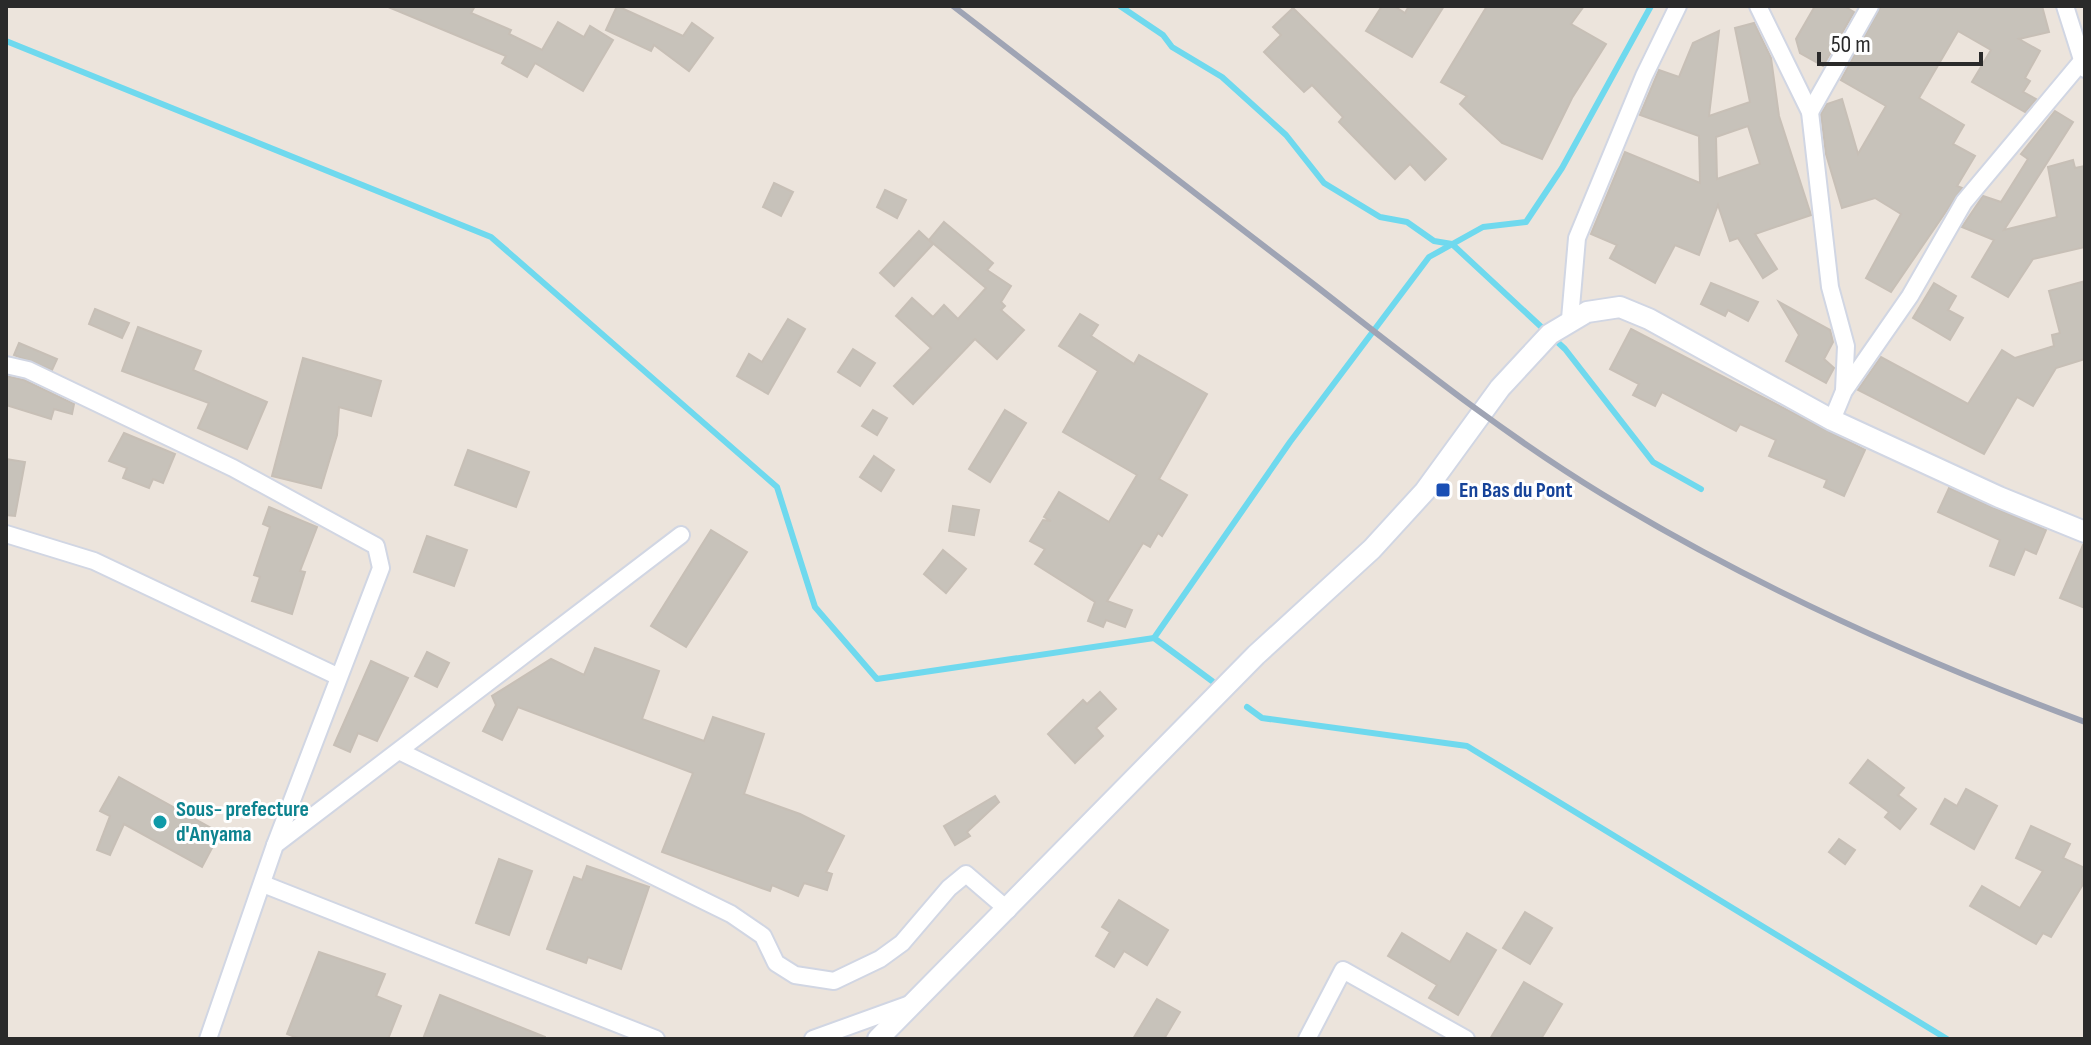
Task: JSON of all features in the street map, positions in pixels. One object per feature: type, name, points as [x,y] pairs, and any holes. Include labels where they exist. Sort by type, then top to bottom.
[{"type":"street","points":[[1570,319],[1577,238],[1644,76],[1678,6]]},
{"type":"street","points":[[1758,6],[1810,112],[1830,287],[1846,346],[1844,391]]},
{"type":"street","points":[[1810,112],[1870,6]]},
{"type":"street","points":[[1832,420],[1844,391],[1910,296],[1964,202],[2084,66],[2065,6]]},
{"type":"street","points":[[878,1039],[1256,655],[1372,549],[1425,491],[1518,366],[1570,319],[1587,312],[1620,307],[1649,319],[1832,420],[1999,497],[2085,532]]},
{"type":"street","points":[[6,365],[28,370],[233,468],[376,546],[381,568],[337,676],[208,1039]]},
{"type":"street","points":[[6,534],[94,561],[337,676]]},
{"type":"street","points":[[275,845],[681,535]]},
{"type":"street","points":[[399,751],[731,914],[763,936],[776,963],[795,975],[834,981],[880,959],[902,943],[949,888],[966,874],[1008,910]]},
{"type":"street","points":[[263,884],[656,1039]]},
{"type":"street","points":[[1307,1039],[1343,970],[1466,1039]]},
{"type":"street","points":[[813,1039],[912,1004]]},
{"type":"building","points":[[386,6],[475,6],[471,13],[511,30],[509,34],[542,50],[558,22],[584,37],[590,26],[613,40],[583,91],[535,63],[527,77],[502,63],[506,56]]},
{"type":"building","points":[[617,6],[683,36],[692,23],[713,38],[689,71],[654,45],[651,51],[606,30]]},
{"type":"building","points":[[1382,6],[1394,6],[1405,13],[1409,6],[1444,6],[1412,57],[1366,31]]},
{"type":"building","points":[[1487,6],[1584,6],[1571,24],[1606,44],[1572,98],[1542,159],[1502,143],[1460,104],[1467,96],[1441,82]]},
{"type":"building","points":[[1815,6],[1844,6],[1854,12],[1823,66],[1800,53],[1796,39]]},
{"type":"building","points":[[1881,6],[2042,6],[2049,32],[2019,39],[2040,51],[2025,78],[2030,81],[2023,92],[2036,99],[2025,112],[1972,82],[1991,50],[1958,31],[1919,98],[1964,125],[1953,144],[1975,156],[1957,186],[1962,188],[1891,292],[1866,278],[1901,214],[1875,198],[1842,208],[1826,154],[1821,114],[1827,104],[1842,99],[1858,154],[1886,106],[1841,80]]},
{"type":"building","points":[[1293,8],[1446,159],[1425,180],[1410,164],[1395,179],[1339,122],[1343,117],[1312,85],[1304,92],[1264,52],[1281,35],[1273,27]]},
{"type":"building","points":[[1754,23],[1771,58],[1779,116],[1811,215],[1755,234],[1777,269],[1763,278],[1738,238],[1730,241],[1718,205],[1699,255],[1675,245],[1655,283],[1610,258],[1617,245],[1591,234],[1625,152],[1700,183],[1699,136],[1640,115],[1659,70],[1679,77],[1693,43],[1719,31],[1709,116],[1750,102],[1735,28]],"holes":[[[1748,126],[1760,164],[1717,179],[1716,137]]]},
{"type":"building","points":[[2055,111],[2073,122],[2004,230],[2057,217],[2048,167],[2073,160],[2075,168],[2085,166],[2085,247],[2033,259],[2008,297],[1972,277],[1994,240],[1962,227],[1983,196],[2001,202],[2028,159],[2021,154]]},
{"type":"building","points":[[774,183],[793,192],[781,216],[763,207]]},
{"type":"building","points":[[885,190],[906,200],[897,218],[877,207]]},
{"type":"building","points":[[944,222],[993,263],[987,270],[1011,286],[1001,302],[1005,306],[1001,310],[1024,330],[997,359],[975,339],[913,404],[894,386],[931,348],[896,316],[912,298],[933,317],[944,305],[958,319],[986,288],[929,240]]},
{"type":"building","points":[[919,231],[933,244],[894,286],[880,273]]},
{"type":"building","points":[[2085,281],[2085,359],[2056,368],[2033,406],[2017,397],[1984,454],[1858,390],[1881,357],[1968,404],[2002,350],[2015,358],[2054,346],[2052,335],[2060,333],[2049,291]]},
{"type":"building","points":[[1711,283],[1758,302],[1748,321],[1728,310],[1725,316],[1701,304]]},
{"type":"building","points":[[1934,283],[1956,296],[1948,310],[1963,318],[1950,340],[1913,318]]},
{"type":"building","points":[[1779,302],[1830,330],[1833,342],[1824,359],[1834,368],[1826,383],[1786,361],[1799,335]]},
{"type":"building","points":[[95,309],[129,323],[122,338],[89,324]]},
{"type":"building","points":[[1080,314],[1098,325],[1091,336],[1134,364],[1139,355],[1207,394],[1159,479],[1187,495],[1162,536],[1158,533],[1150,547],[1143,543],[1107,601],[1132,610],[1125,627],[1106,620],[1103,627],[1088,621],[1095,602],[1035,564],[1045,549],[1030,541],[1043,520],[1051,521],[1044,517],[1059,492],[1109,522],[1137,475],[1063,432],[1098,371],[1059,346]]},
{"type":"building","points":[[788,319],[805,329],[768,394],[737,376],[749,354],[762,362]]},
{"type":"building","points":[[138,327],[201,351],[193,370],[267,402],[247,449],[198,428],[209,403],[122,371]]},
{"type":"building","points":[[1631,329],[1865,450],[1844,496],[1824,487],[1827,480],[1769,456],[1776,440],[1740,424],[1736,431],[1662,392],[1655,406],[1633,395],[1639,384],[1610,369]]},
{"type":"building","points":[[19,343],[57,359],[52,370],[14,355]]},
{"type":"building","points":[[853,349],[875,363],[860,386],[838,372]]},
{"type":"building","points":[[303,358],[381,381],[371,416],[339,407],[337,435],[321,488],[272,476]]},
{"type":"building","points":[[6,376],[24,380],[74,404],[72,414],[54,409],[51,419],[6,405]]},
{"type":"building","points":[[873,410],[887,418],[877,435],[862,426]]},
{"type":"building","points":[[1005,410],[1026,423],[990,482],[969,469]]},
{"type":"building","points":[[124,433],[175,454],[163,483],[153,479],[149,488],[123,478],[127,468],[109,461]]},
{"type":"building","points":[[468,450],[529,472],[516,507],[455,485]]},
{"type":"building","points":[[874,456],[894,470],[881,491],[860,477]]},
{"type":"building","points":[[6,459],[25,462],[15,516],[6,515]]},
{"type":"building","points":[[1949,488],[2046,530],[2036,554],[2025,549],[2014,575],[1990,566],[2000,540],[1938,512]]},
{"type":"building","points":[[953,506],[979,510],[974,535],[949,531]]},
{"type":"building","points":[[269,507],[317,527],[300,571],[305,572],[292,614],[252,601],[260,577],[254,575],[270,527],[263,524]]},
{"type":"building","points":[[711,530],[747,552],[686,647],[651,626]]},
{"type":"building","points":[[427,536],[467,550],[454,586],[414,572]]},
{"type":"building","points":[[2085,545],[2085,608],[2060,598]]},
{"type":"building","points":[[943,550],[966,569],[946,593],[924,574]]},
{"type":"building","points":[[595,648],[659,671],[642,719],[704,741],[713,717],[764,734],[744,794],[800,814],[844,836],[826,872],[832,874],[827,890],[804,883],[798,896],[772,885],[770,891],[662,852],[693,773],[518,707],[502,740],[483,731],[496,705],[492,696],[551,659],[584,675]]},
{"type":"building","points":[[427,652],[449,663],[437,687],[415,676]]},
{"type":"building","points":[[371,661],[408,678],[377,741],[358,733],[350,752],[334,745]]},
{"type":"building","points":[[1100,692],[1116,709],[1096,728],[1103,736],[1075,763],[1048,734],[1083,700],[1087,704]]},
{"type":"building","points":[[1868,760],[1904,788],[1898,795],[1916,809],[1900,829],[1885,817],[1889,812],[1850,783]]},
{"type":"building","name":"Sous- prefecture d'Anyama","points":[[119,777],[220,833],[202,867],[124,824],[110,855],[97,850],[110,816],[100,811]]},
{"type":"building","points":[[1966,789],[1997,806],[1974,849],[1931,824],[1945,799],[1957,806]]},
{"type":"building","points":[[995,796],[999,802],[967,832],[970,836],[955,845],[944,826]]},
{"type":"building","points":[[2031,826],[2070,844],[2063,858],[2085,868],[2082,886],[2051,937],[2043,933],[2036,944],[1970,906],[1982,886],[2020,908],[2043,871],[2016,858]]},
{"type":"building","points":[[1839,839],[1855,850],[1845,864],[1829,852]]},
{"type":"building","points":[[499,859],[532,871],[509,935],[476,923]]},
{"type":"building","points":[[587,866],[649,887],[621,969],[588,957],[586,963],[547,949],[574,877],[582,880]]},
{"type":"building","points":[[1119,900],[1168,930],[1147,965],[1124,951],[1114,967],[1096,956],[1110,932],[1102,927]]},
{"type":"building","points":[[1525,912],[1552,928],[1530,964],[1503,948]]},
{"type":"building","points":[[1402,933],[1450,962],[1467,933],[1496,950],[1458,1015],[1429,998],[1437,985],[1388,956]]},
{"type":"building","points":[[319,952],[385,974],[376,996],[401,1006],[388,1039],[300,1039],[287,1034]]},
{"type":"building","points":[[1524,982],[1562,1004],[1541,1039],[1490,1039]]},
{"type":"building","points":[[440,995],[545,1037],[545,1039],[423,1039]]},
{"type":"building","points":[[1157,999],[1180,1012],[1164,1039],[1133,1039]]},
{"type":"waterway","points":[[1120,6],[1163,35],[1172,47],[1222,77],[1286,135],[1324,183],[1380,217],[1407,222],[1434,241],[1452,244],[1565,349],[1653,462],[1701,489]]},
{"type":"waterway","points":[[1154,638],[1290,442],[1429,257],[1483,227],[1526,222],[1562,168],[1651,6]]},
{"type":"waterway","points":[[6,41],[491,237],[777,487],[815,607],[877,679],[1154,638],[1212,681]]},
{"type":"waterway","points":[[1247,707],[1262,718],[1467,746],[1947,1039]]},
{"type":"railway","points":[[953,6],[1418,365],[1564,470],[1660,528],[1778,591],[1899,647],[2085,722]]},
{"type":"place","name":"En Bas du Pont","points":[[1443,490]]},
{"type":"place","name":"Sous- prefecture d'Anyama","points":[[160,822]]}]
